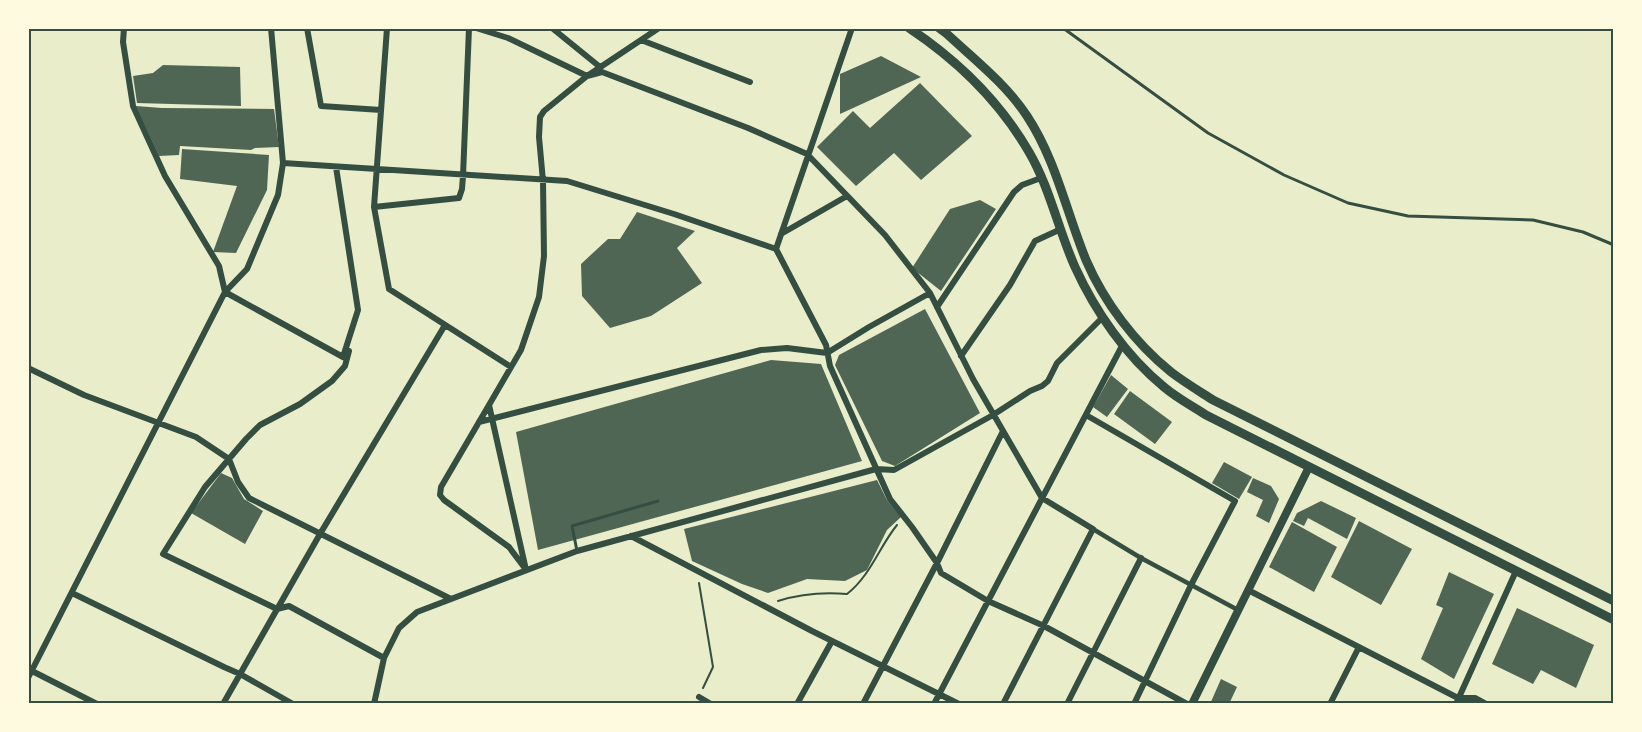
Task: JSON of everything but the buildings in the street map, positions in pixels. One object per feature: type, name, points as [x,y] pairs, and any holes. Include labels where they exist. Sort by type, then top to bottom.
[{"type":"main road","points":[[909,28],[935,46],[988,95],[1030,153],[1062,229],[1074,266],[1103,317],[1123,344],[1164,387],[1206,415],[1614,620]]},
{"type":"main road","points":[[939,28],[1000,84],[1026,115],[1055,170],[1086,260],[1099,285],[1132,333],[1161,363],[1213,400],[1614,601]]},
{"type":"street","points":[[124,28],[123,42],[134,106],[165,176],[219,266],[225,292],[343,357],[358,310]]},
{"type":"street","points":[[97,704],[30,673],[225,292],[247,269],[278,195],[283,163],[271,28]]},
{"type":"street","points":[[307,28],[321,106],[381,110]]},
{"type":"street","points":[[387,28],[374,207],[389,289],[511,368]]},
{"type":"street","points":[[374,207],[459,198],[463,176],[469,28]]},
{"type":"street","points":[[476,28],[508,38],[587,76],[602,72],[748,128],[807,154],[885,235],[930,293],[993,415],[1042,498],[1141,558],[1238,610]]},
{"type":"street","points":[[552,28],[600,67]]},
{"type":"street","points":[[526,570],[509,547],[444,500],[440,495],[441,487],[521,350],[539,297],[544,256],[543,181],[538,136],[540,117],[544,111],[587,76],[659,28]]},
{"type":"street","points":[[776,249],[852,28]]},
{"type":"street","points":[[641,40],[750,82]]},
{"type":"street","points":[[283,163],[567,181],[776,249],[826,345],[830,366],[890,499],[906,519],[941,573],[988,601],[1044,626],[1187,704]]},
{"type":"street","points":[[336,167],[358,310],[345,366],[332,381],[300,404],[260,425],[205,487],[163,554],[277,609],[289,606],[384,658]]},
{"type":"street","points":[[937,307],[1014,192],[1022,185],[1041,178]]},
{"type":"street","points":[[781,234],[847,196]]},
{"type":"street","points":[[961,356],[1010,285],[1035,241],[1062,229]]},
{"type":"street","points":[[479,422],[761,350],[787,348],[827,353],[930,293]]},
{"type":"street","points":[[374,704],[384,658],[399,628],[417,612],[577,551],[876,469],[894,470],[993,415],[1048,381],[1057,363],[1103,317]]},
{"type":"street","points":[[223,704],[320,534],[445,325]]},
{"type":"street","points":[[934,704],[1123,344]]},
{"type":"street","points":[[28,368],[84,395],[196,437],[229,459],[238,482],[249,498],[451,599]]},
{"type":"street","points":[[489,405],[526,570]]},
{"type":"street","points":[[1086,415],[1235,501],[1191,585],[1134,704]]},
{"type":"street","points":[[863,704],[1003,431]]},
{"type":"street","points":[[1192,704],[1309,467]]},
{"type":"street","points":[[1003,704],[1094,529]]},
{"type":"street","points":[[630,536],[959,704]]},
{"type":"street","points":[[1067,704],[1141,558]]},
{"type":"street","points":[[1457,701],[1516,571]]},
{"type":"street","points":[[1248,590],[1457,701],[1475,698],[1486,704]]},
{"type":"street","points":[[72,593],[240,674],[293,704]]},
{"type":"street","points":[[796,704],[832,640]]},
{"type":"street","points":[[1330,704],[1359,647]]},
{"type":"street","points":[[699,697],[711,704]]},
{"type":"lane","points":[[1063,28],[1208,133],[1284,175],[1348,203],[1408,216],[1533,220],[1583,232],[1614,245]]},
{"type":"lane","points":[[577,551],[572,526],[658,501]]},
{"type":"path","points":[[764,606],[794,596],[831,592],[848,594],[875,562],[896,526],[906,519]]},
{"type":"path","points":[[698,572],[713,667],[699,697]]}]
